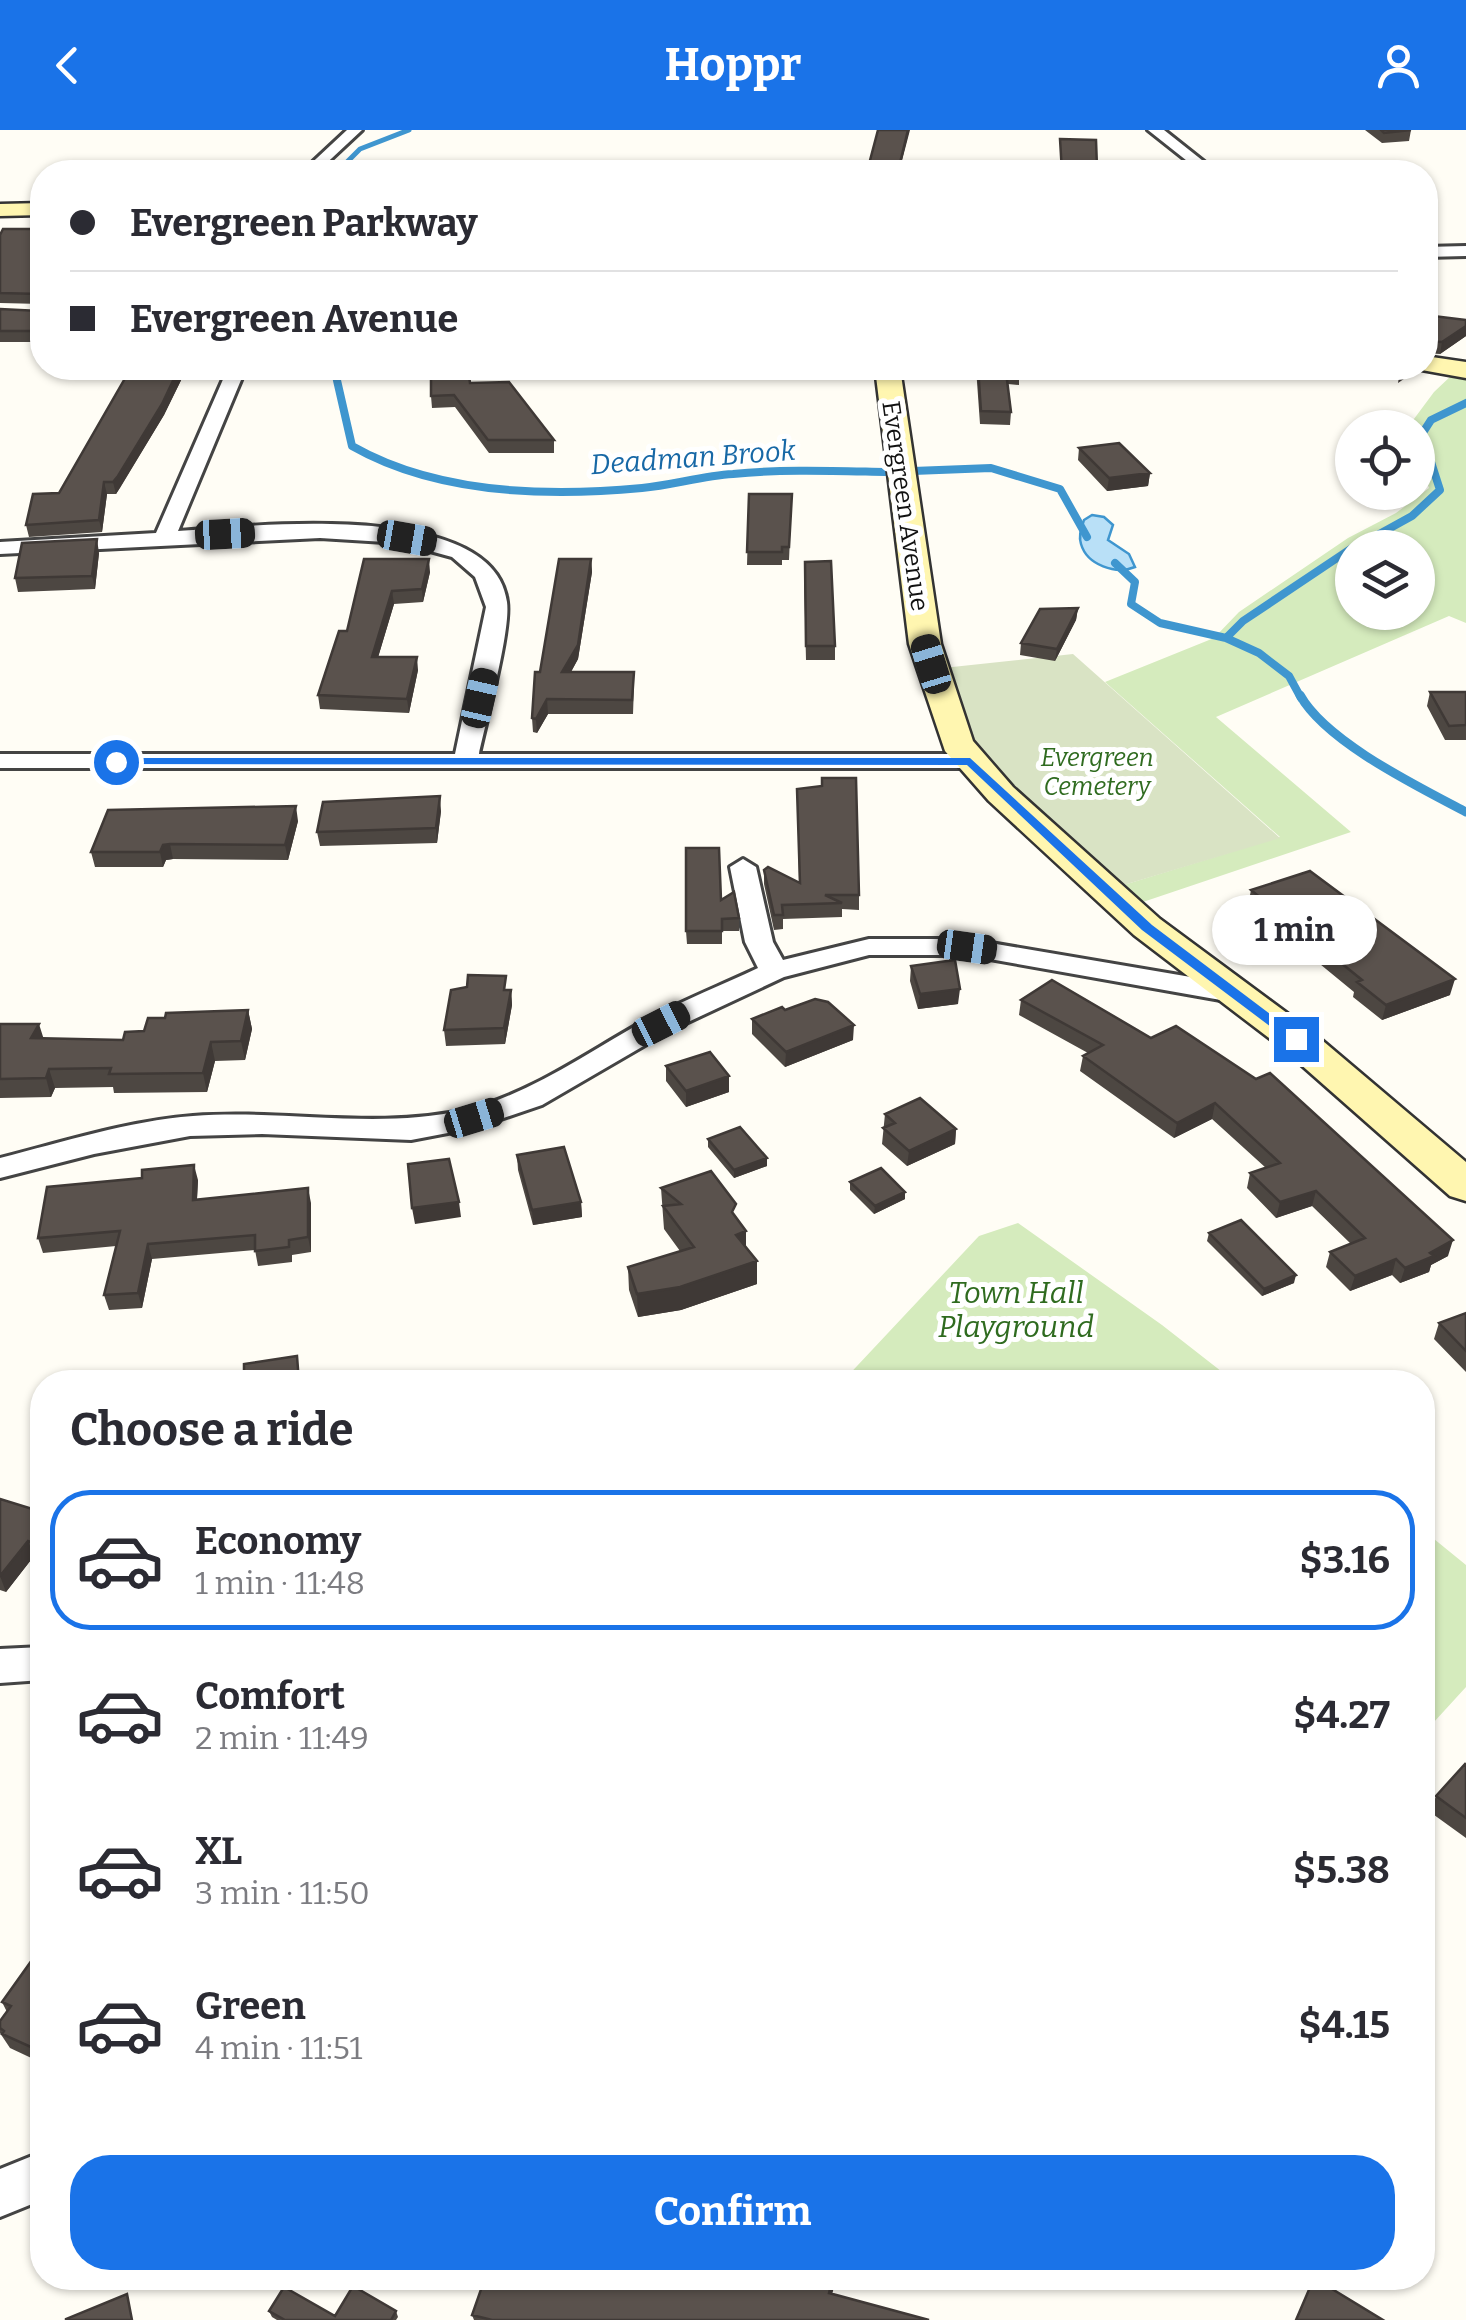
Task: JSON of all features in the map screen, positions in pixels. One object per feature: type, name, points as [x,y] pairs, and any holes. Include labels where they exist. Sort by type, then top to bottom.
[{"type":"main road","points":[[0,210],[30,210]]},
{"type":"main road","points":[[1438,366],[1466,370]]},
{"type":"main road","name":"Evergreen Avenue","points":[[889,380],[925,644],[957,744],[970,761],[1147,928],[1322,1060],[1466,1186]]},
{"type":"street","points":[[322,160],[355,130]]},
{"type":"street","points":[[1155,130],[1194,160]]},
{"type":"street","points":[[1438,252],[1466,251]]},
{"type":"street","points":[[165,538],[231,380]]},
{"type":"street","points":[[0,548],[255,532],[385,534],[464,554],[480,568],[496,594],[497,607],[464,762]]},
{"type":"street","points":[[0,762],[970,761]]},
{"type":"street","points":[[743,867],[759,942],[774,971]]},
{"type":"street","points":[[0,1168],[109,1140],[190,1126],[262,1124],[412,1130],[474,1118],[543,1092],[661,1024],[774,971],[869,947],[948,946],[1232,993]]},
{"type":"street","points":[[0,1666],[30,1665]]},
{"type":"street","points":[[0,2193],[30,2181]]},
{"type":"green space","points":[[1453,374],[1466,375],[1466,623],[1449,616],[1435,622],[1435,530],[1363,530],[1400,510],[1435,510],[1435,410],[1421,410]]},
{"type":"green space","points":[[1335,547],[1335,630],[1417,630],[1216,717],[1351,832],[1140,903],[1117,887],[1280,837],[1105,682],[1214,638],[1239,612]]},
{"type":"green space","name":"Evergreen Cemetery","points":[[1073,654],[1280,838],[1117,887],[1022,801],[980,755],[943,668]]},
{"type":"green space","name":"Town Hall Playground","points":[[1018,1223],[1220,1370],[853,1370],[979,1236]]},
{"type":"green space","points":[[1435,1540],[1466,1565],[1466,1687],[1435,1721]]},
{"type":"water","points":[[1092,515],[1104,517],[1113,525],[1108,540],[1129,554],[1135,567],[1111,569],[1089,558],[1080,535],[1084,520]]},
{"type":"building","points":[[878,130],[908,130],[901,160],[870,160]]},
{"type":"building","points":[[1060,139],[1096,140],[1097,160],[1061,160]]},
{"type":"building","points":[[3,229],[30,229],[30,294],[0,293]]},
{"type":"building","points":[[0,309],[30,310],[30,331],[0,331]]},
{"type":"building","points":[[1438,317],[1466,320],[1466,326],[1438,342]]},
{"type":"building","points":[[124,380],[173,380],[118,476],[113,482],[104,482],[99,520],[26,525],[33,494],[59,493]]},
{"type":"building","points":[[431,380],[509,382],[554,440],[488,440],[454,395],[431,396]]},
{"type":"building","points":[[979,380],[1007,380],[1011,412],[981,411]]},
{"type":"building","points":[[1119,443],[1150,473],[1109,478],[1079,448]]},
{"type":"building","points":[[749,494],[792,494],[789,547],[782,547],[782,552],[747,552]]},
{"type":"building","points":[[97,539],[92,576],[15,578],[22,543]]},
{"type":"building","points":[[364,559],[429,559],[422,589],[392,591],[372,657],[417,657],[407,699],[318,695],[339,631],[347,631]]},
{"type":"building","points":[[559,559],[591,559],[578,645],[562,672],[634,672],[632,700],[547,699],[536,719],[532,718],[535,672],[540,672]]},
{"type":"building","points":[[831,561],[835,646],[806,646],[805,562]]},
{"type":"building","points":[[1078,608],[1057,649],[1021,643],[1040,609]]},
{"type":"building","points":[[1430,692],[1466,692],[1466,725],[1449,726]]},
{"type":"building","points":[[822,778],[856,778],[859,895],[825,895],[842,903],[782,905],[783,915],[774,915],[764,870],[768,867],[800,883],[797,789],[822,786]]},
{"type":"building","points":[[440,796],[436,828],[317,832],[323,802]]},
{"type":"building","points":[[296,806],[285,845],[170,844],[163,845],[160,852],[91,852],[108,810]]},
{"type":"building","points":[[686,848],[719,848],[721,900],[734,892],[739,918],[722,919],[722,931],[686,931]]},
{"type":"building","points":[[1310,871],[1455,979],[1386,1005],[1357,982],[1362,980],[1251,890]]},
{"type":"building","points":[[955,960],[960,989],[920,994],[911,966]]},
{"type":"building","points":[[468,975],[506,976],[504,990],[511,990],[504,1028],[444,1030],[451,990],[467,987]]},
{"type":"building","points":[[1052,980],[1151,1038],[1176,1026],[1256,1079],[1270,1073],[1453,1240],[1430,1253],[1434,1256],[1405,1268],[1396,1259],[1355,1276],[1330,1252],[1365,1238],[1316,1191],[1280,1202],[1250,1173],[1280,1163],[1215,1103],[1177,1123],[1083,1056],[1103,1045],[1021,1000]]},
{"type":"building","points":[[815,999],[828,1002],[854,1025],[786,1052],[752,1019],[782,1007],[785,1010]]},
{"type":"building","points":[[248,1010],[241,1041],[211,1042],[203,1073],[109,1074],[111,1068],[49,1069],[46,1078],[0,1079],[0,1024],[39,1024],[31,1038],[123,1040],[125,1032],[144,1031],[148,1018],[165,1018],[166,1013]]},
{"type":"building","points":[[710,1052],[729,1076],[686,1091],[666,1066]]},
{"type":"building","points":[[920,1098],[956,1129],[909,1151],[883,1128],[895,1123],[885,1114]]},
{"type":"building","points":[[740,1127],[767,1158],[734,1170],[708,1139]]},
{"type":"building","points":[[564,1147],[581,1202],[532,1210],[517,1155]]},
{"type":"building","points":[[449,1159],[459,1202],[412,1208],[408,1164]]},
{"type":"building","points":[[194,1165],[193,1200],[308,1188],[308,1237],[289,1240],[289,1247],[255,1251],[255,1235],[148,1244],[138,1293],[104,1295],[120,1231],[38,1238],[47,1187],[142,1178],[142,1170]]},
{"type":"building","points":[[881,1168],[905,1192],[875,1206],[850,1182]]},
{"type":"building","points":[[711,1171],[736,1204],[732,1212],[746,1231],[736,1235],[757,1261],[680,1287],[637,1294],[628,1267],[694,1247],[663,1206],[681,1204],[661,1188]]},
{"type":"building","points":[[1241,1220],[1296,1275],[1264,1289],[1209,1233]]},
{"type":"building","points":[[1466,1313],[1466,1351],[1439,1323]]},
{"type":"building","points":[[297,1356],[298,1370],[244,1370],[244,1364]]},
{"type":"building","points":[[0,1499],[30,1508],[30,1542],[0,1576]]},
{"type":"building","points":[[1466,1765],[1466,1818],[1436,1796]]},
{"type":"building","points":[[30,1963],[30,2047],[2,2034],[0,2021],[11,2006],[2,2002]]},
{"type":"building","points":[[282,2290],[289,2290],[335,2316],[351,2290],[360,2290],[396,2311],[391,2320],[285,2320],[269,2311]]},
{"type":"building","points":[[481,2290],[830,2290],[829,2293],[929,2320],[492,2320],[472,2315]]},
{"type":"building","points":[[1309,2290],[1334,2290],[1383,2320],[1296,2320]]},
{"type":"building","points":[[127,2294],[132,2320],[66,2320],[66,2319]]},
{"type":"waterway","name":"Deadman Brook","points":[[349,160],[360,149],[409,130]]},
{"type":"waterway","name":"Deadman Brook","points":[[337,380],[352,446],[385,462],[456,483],[569,492],[642,488],[752,472],[885,472]]},
{"type":"waterway","points":[[1387,530],[1412,516],[1440,490],[1422,434],[1431,420],[1466,403]]},
{"type":"waterway","name":"Deadman Brook","points":[[913,471],[991,468],[1060,489],[1087,537]]},
{"type":"waterway","points":[[1226,638],[1243,621],[1335,559]]},
{"type":"waterway","name":"Deadman Brook","points":[[1115,563],[1135,582],[1131,604],[1160,623],[1226,638]]},
{"type":"waterway","name":"Deadman Brook","points":[[1226,638],[1259,653],[1289,676],[1301,698]]},
{"type":"waterway","name":"Deadman Brook","points":[[1300,695],[1330,730],[1352,746],[1466,812]]},
{"type":"route","points":[[116,762],[970,761],[1018,811],[1147,928],[1296,1039]]}]
